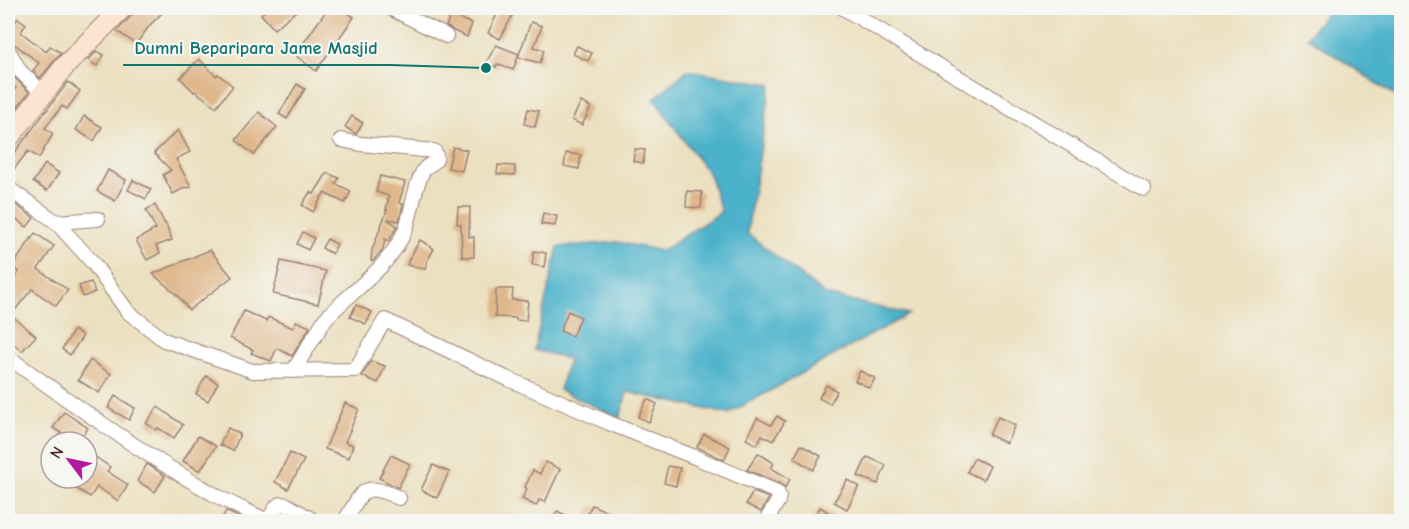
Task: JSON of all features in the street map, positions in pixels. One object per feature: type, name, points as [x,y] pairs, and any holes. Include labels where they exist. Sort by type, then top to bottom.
[{"type":"street","points":[[8,139],[65,66],[122,8]]},
{"type":"street","points":[[390,8],[446,36]]},
{"type":"street","points":[[843,8],[1144,189]]},
{"type":"street","points":[[8,50],[20,71],[44,94]]},
{"type":"street","points":[[293,371],[326,318],[380,269],[402,237],[411,216],[417,185],[423,170],[436,159],[434,151],[341,140]]},
{"type":"street","points":[[8,188],[56,222],[93,262],[128,312],[164,340],[253,371],[355,370],[385,320],[609,423],[777,492],[778,501],[765,522]]},
{"type":"street","points":[[56,222],[98,219]]},
{"type":"street","points":[[8,357],[97,420],[211,493],[267,521],[277,506],[281,504],[287,505],[316,522]]},
{"type":"street","points":[[344,522],[364,491],[379,489],[399,498]]},
{"type":"water","points":[[1330,8],[1401,8],[1401,99],[1307,37]]},
{"type":"water","points":[[687,70],[771,84],[747,233],[825,295],[909,314],[728,414],[627,392],[620,418],[559,390],[569,359],[534,350],[558,247],[617,242],[662,251],[721,212],[709,174],[654,99]]},
{"type":"building","points":[[136,8],[167,8],[136,44],[117,31]]},
{"type":"building","points":[[269,8],[300,8],[274,29],[261,14]]},
{"type":"building","points":[[328,8],[340,8],[354,17],[316,71],[295,55]]},
{"type":"building","points":[[500,8],[513,14],[500,39],[488,33]]},
{"type":"building","points":[[451,15],[472,24],[467,37],[446,26]]},
{"type":"building","points":[[18,18],[26,24],[21,32],[46,52],[50,46],[61,53],[40,78],[33,71],[39,63],[8,39],[8,32]]},
{"type":"building","points":[[531,22],[542,26],[534,47],[544,50],[540,63],[518,57]]},
{"type":"building","points":[[496,45],[519,54],[513,70],[486,63]]},
{"type":"building","points":[[577,46],[592,53],[588,61],[573,54]]},
{"type":"building","points":[[97,51],[104,55],[97,66],[88,60]]},
{"type":"building","points":[[199,59],[216,76],[218,74],[233,86],[216,107],[194,92],[180,78]]},
{"type":"building","points":[[8,68],[29,92],[16,109],[8,104],[16,88],[8,82]]},
{"type":"building","points":[[68,82],[80,91],[67,109],[62,106],[45,128],[53,134],[39,158],[28,151],[8,177],[8,151],[15,152]]},
{"type":"building","points":[[297,84],[305,89],[287,119],[279,114]]},
{"type":"building","points":[[581,102],[591,107],[582,125],[572,120]]},
{"type":"building","points":[[528,109],[539,111],[535,127],[524,124]]},
{"type":"building","points":[[259,112],[277,127],[254,155],[236,140]]},
{"type":"building","points":[[84,116],[102,127],[94,141],[76,130]]},
{"type":"building","points":[[352,116],[363,123],[356,134],[345,127]]},
{"type":"building","points":[[178,130],[190,152],[176,159],[191,187],[186,187],[173,194],[163,175],[171,170],[154,153]]},
{"type":"building","points":[[453,147],[467,150],[462,171],[448,168]]},
{"type":"building","points":[[635,149],[645,150],[643,163],[633,161]]},
{"type":"building","points":[[566,153],[581,155],[579,169],[564,166]]},
{"type":"building","points":[[45,164],[59,173],[47,191],[33,182]]},
{"type":"building","points":[[498,165],[515,166],[515,175],[497,174]]},
{"type":"building","points":[[108,170],[126,180],[115,201],[97,191]]},
{"type":"building","points":[[327,173],[339,178],[336,184],[351,191],[345,203],[324,193],[313,212],[302,205],[310,192],[314,194]]},
{"type":"building","points":[[380,176],[405,182],[399,203],[403,204],[399,221],[387,219],[397,226],[389,241],[385,239],[383,249],[371,261],[372,250],[387,210],[389,196],[376,192]]},
{"type":"building","points":[[133,180],[151,189],[146,199],[128,190]]},
{"type":"building","points":[[687,191],[702,192],[701,208],[686,207]]},
{"type":"building","points":[[8,199],[34,218],[27,227],[8,213]]},
{"type":"building","points":[[155,205],[172,240],[156,246],[160,253],[147,260],[136,240],[156,229],[146,210]]},
{"type":"building","points":[[458,207],[470,207],[469,237],[474,237],[474,257],[462,257],[461,224],[457,224]]},
{"type":"building","points":[[543,213],[557,216],[555,226],[541,224]]},
{"type":"building","points":[[303,232],[314,238],[308,250],[297,244]]},
{"type":"building","points":[[35,233],[54,246],[38,269],[68,290],[56,306],[32,289],[11,315],[36,336],[22,351],[8,339],[8,286],[19,272],[12,267]]},
{"type":"building","points":[[327,239],[337,244],[332,254],[322,248]]},
{"type":"building","points":[[420,240],[434,249],[425,269],[407,265]]},
{"type":"building","points":[[210,250],[232,277],[189,310],[178,296],[153,274]]},
{"type":"building","points":[[534,251],[546,253],[544,267],[532,265]]},
{"type":"building","points":[[281,261],[326,271],[318,304],[273,294]]},
{"type":"building","points":[[91,282],[95,292],[83,297],[79,286]]},
{"type":"building","points":[[496,289],[513,289],[512,300],[528,301],[526,321],[495,317]]},
{"type":"building","points":[[356,305],[372,312],[366,324],[350,317]]},
{"type":"building","points":[[244,311],[266,321],[268,317],[293,328],[296,321],[310,327],[292,356],[277,348],[271,361],[251,353],[253,350],[230,338]]},
{"type":"building","points":[[568,311],[581,317],[572,336],[560,331]]},
{"type":"building","points":[[74,330],[83,336],[70,355],[62,349]]},
{"type":"building","points":[[90,360],[111,374],[99,393],[78,380]]},
{"type":"building","points":[[371,361],[385,366],[378,383],[362,376]]},
{"type":"building","points":[[860,371],[875,378],[870,388],[855,381]]},
{"type":"building","points":[[206,376],[218,383],[208,401],[196,394]]},
{"type":"building","points":[[826,385],[837,391],[830,404],[819,398]]},
{"type":"building","points":[[115,396],[135,408],[129,420],[108,408]]},
{"type":"building","points":[[647,399],[657,404],[649,422],[638,417]]},
{"type":"building","points":[[345,403],[359,409],[345,442],[353,445],[349,458],[325,449]]},
{"type":"building","points":[[158,407],[183,425],[174,438],[146,423]]},
{"type":"building","points":[[64,412],[88,428],[87,430],[56,430],[53,428]]},
{"type":"building","points":[[777,416],[785,421],[773,441],[762,435],[757,445],[746,439],[757,418],[771,425]]},
{"type":"building","points":[[998,417],[1015,425],[1006,443],[989,435]]},
{"type":"building","points":[[228,428],[240,434],[233,451],[220,445]]},
{"type":"building","points":[[704,434],[730,447],[724,460],[697,447]]},
{"type":"building","points":[[198,436],[216,446],[200,471],[183,461]]},
{"type":"building","points":[[801,445],[821,456],[813,470],[794,458]]},
{"type":"building","points":[[290,453],[304,460],[288,489],[275,482]]},
{"type":"building","points":[[758,453],[774,463],[771,468],[790,479],[785,488],[781,484],[747,470]]},
{"type":"building","points":[[391,455],[410,464],[398,488],[379,478]]},
{"type":"building","points":[[867,457],[886,465],[878,484],[858,476]]},
{"type":"building","points":[[974,458],[990,466],[983,480],[967,472]]},
{"type":"building","points":[[99,459],[110,467],[107,471],[128,485],[118,501],[99,488]]},
{"type":"building","points":[[546,462],[560,469],[545,502],[539,500],[536,506],[522,499],[533,470],[540,474]]},
{"type":"building","points":[[147,464],[165,476],[155,492],[137,481]]},
{"type":"building","points":[[433,465],[449,472],[437,498],[421,490]]},
{"type":"building","points":[[668,466],[680,468],[676,486],[664,483]]},
{"type":"building","points":[[847,480],[859,486],[847,509],[834,502]]},
{"type":"building","points":[[79,490],[95,490],[90,497]]},
{"type":"building","points":[[753,492],[769,498],[761,512],[746,504]]},
{"type":"building","points":[[592,505],[608,512],[604,522],[597,522],[586,516]]},
{"type":"building","points":[[820,507],[844,522],[811,522]]},
{"type":"building","points":[[226,511],[248,522],[220,522]]},
{"type":"building","points":[[557,511],[580,522],[552,522]]},
{"type":"place","name":"Dumni Beparipara Jame Masjid","points":[[486,68]]}]
